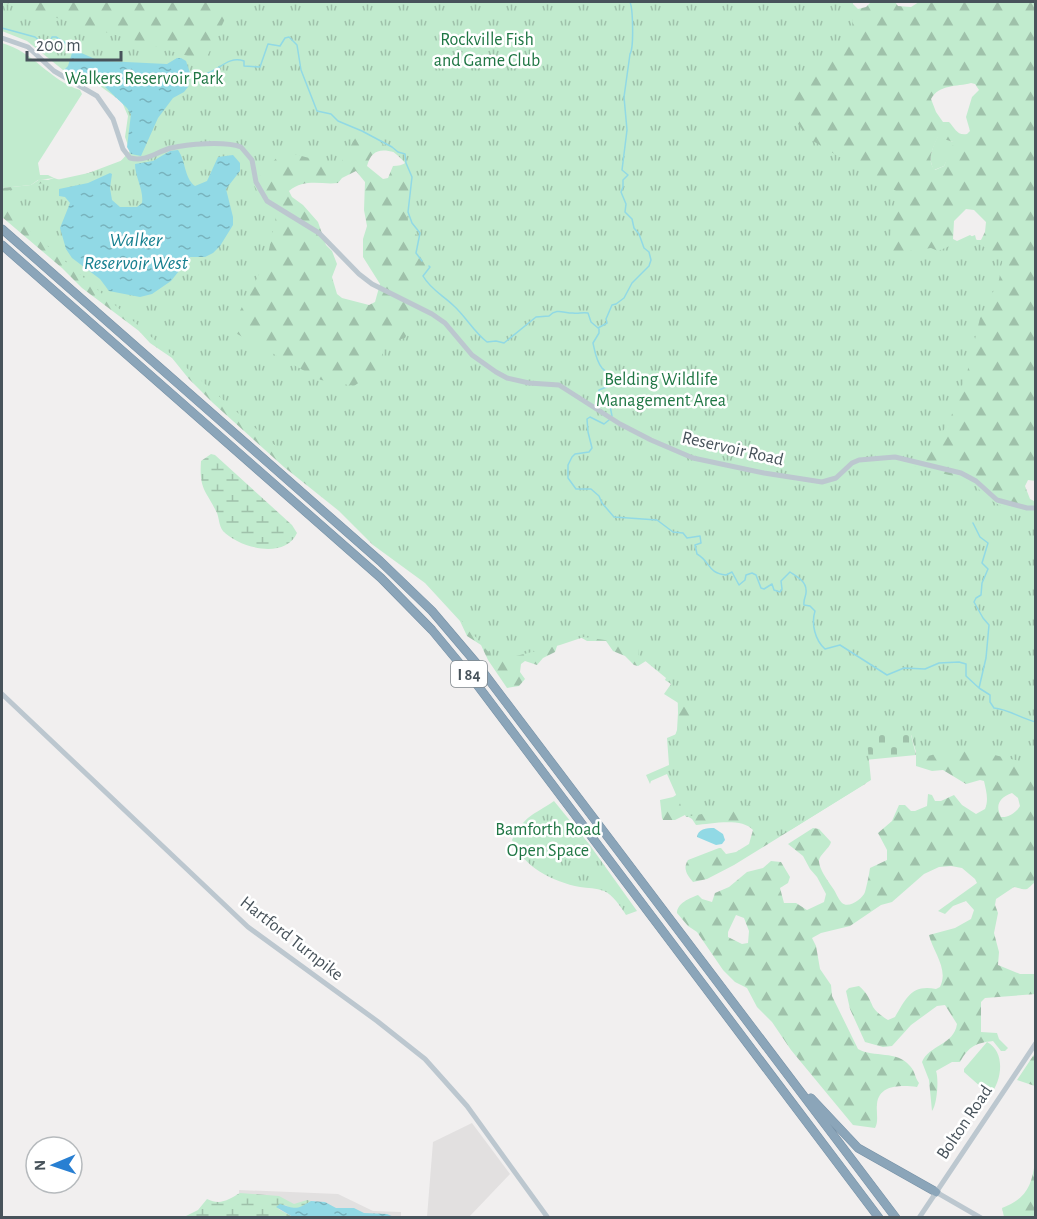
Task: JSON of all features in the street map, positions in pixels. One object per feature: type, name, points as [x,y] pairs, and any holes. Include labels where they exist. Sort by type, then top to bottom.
[{"type":"highway","name":"I 84","points":[[2,229],[380,561],[426,605],[477,664],[896,1218]]},
{"type":"highway","name":"I 84","points":[[2,245],[373,570],[432,630],[475,682],[879,1218]]},
{"type":"highway","points":[[796,1085],[806,1091],[858,1148],[936,1192]]},
{"type":"street","name":"Reservoir Road","points":[[2,38],[28,47],[54,71],[97,96],[113,119],[123,149],[130,158],[146,158],[173,147],[224,144],[241,147],[252,160],[256,182],[267,201],[319,232],[359,274],[372,284],[432,314],[445,324],[472,355],[507,378],[529,383],[559,385],[637,433],[671,449],[708,462],[822,482],[836,478],[852,463],[859,460],[877,457],[895,458],[961,473],[976,481],[997,500],[1035,508]]},
{"type":"street","name":"Hartford Turnpike","points":[[2,694],[248,927],[425,1059],[467,1106],[548,1218]]},
{"type":"street","name":"Bolton Road","points":[[919,1218],[1035,1043]]},
{"type":"street","points":[[936,1192],[981,1218]]},
{"type":"shaded area","points":[[472,1123],[510,1174],[469,1217],[427,1217],[433,1142]]},
{"type":"shaded area","points":[[239,1190],[338,1194],[373,1211],[401,1212],[401,1217],[240,1217]]},
{"type":"green space","name":"Belding Wildlife Management Area","points":[[2,2],[205,61],[233,2],[853,2],[852,35],[782,101],[808,138],[896,191],[888,254],[931,248],[938,251],[975,235],[977,243],[1003,257],[999,280],[980,318],[967,373],[949,422],[933,446],[905,464],[961,478],[972,483],[1001,506],[1035,511],[1035,765],[970,749],[954,749],[917,759],[915,735],[866,731],[871,780],[792,829],[761,845],[750,805],[686,817],[667,774],[651,781],[650,784],[646,775],[669,765],[667,738],[686,730],[691,711],[664,694],[671,684],[638,655],[639,645],[584,637],[496,661],[445,601],[393,549],[2,206],[2,192],[93,172],[118,164],[130,151],[125,137],[128,116],[122,102],[100,86],[63,70],[27,41],[2,31]],"holes":[[[360,130],[390,149],[405,163],[409,171],[407,217],[410,227],[417,235],[429,239],[426,253],[433,261],[405,292],[407,299],[421,306],[405,338],[385,343],[380,368],[354,386],[321,380],[230,330],[267,259],[277,212],[262,200],[253,183],[283,151],[339,166]]]},
{"type":"green space","name":"Belding Wildlife Management Area","points":[[17,2],[439,2],[446,7],[474,6],[494,10],[527,2],[851,2],[858,9],[866,7],[871,2],[895,2],[898,6],[911,7],[919,2],[1035,2],[1036,481],[1028,480],[1025,486],[1030,499],[1036,502],[1036,881],[1026,889],[1014,887],[996,899],[995,905],[998,913],[994,933],[999,952],[998,965],[1020,974],[1035,974],[1036,994],[985,998],[981,1002],[981,1032],[997,1033],[999,1039],[1008,1048],[1005,1051],[1001,1051],[993,1041],[982,1043],[970,1049],[960,1062],[952,1062],[936,1071],[937,1092],[932,1111],[929,1080],[922,1062],[925,1056],[946,1041],[955,1031],[957,1024],[945,1005],[937,1006],[911,1025],[892,1046],[883,1047],[865,1042],[850,1009],[846,991],[849,988],[859,986],[874,1009],[888,1020],[895,1017],[910,994],[921,989],[940,987],[942,967],[929,935],[955,928],[971,919],[974,910],[966,901],[953,906],[945,914],[938,911],[977,883],[962,868],[939,867],[924,874],[892,902],[881,905],[850,926],[821,933],[812,938],[816,946],[820,969],[831,985],[832,996],[858,1049],[905,1061],[912,1068],[919,1083],[917,1087],[892,1087],[882,1093],[877,1104],[875,1128],[853,1125],[791,1050],[772,1022],[757,1007],[747,988],[735,982],[723,970],[697,932],[688,926],[677,913],[682,904],[698,895],[712,902],[715,893],[729,887],[747,872],[763,868],[771,861],[781,862],[790,877],[788,883],[780,888],[784,903],[796,903],[807,910],[824,902],[826,894],[817,877],[803,856],[788,844],[813,828],[819,829],[831,842],[819,859],[822,871],[842,903],[852,904],[859,900],[865,892],[870,868],[887,860],[887,850],[878,833],[892,821],[899,805],[905,805],[911,811],[915,811],[927,806],[928,794],[932,795],[935,801],[941,801],[954,795],[962,805],[976,814],[986,806],[987,795],[984,781],[966,784],[943,770],[932,771],[916,766],[916,752],[910,731],[907,729],[870,731],[863,734],[870,775],[865,784],[734,865],[707,879],[693,882],[686,869],[688,860],[719,848],[726,854],[736,852],[749,844],[753,830],[734,822],[696,825],[685,815],[675,820],[663,820],[662,818],[660,800],[676,795],[670,750],[677,730],[677,668],[667,661],[658,659],[649,659],[638,666],[634,665],[625,656],[613,651],[606,641],[587,641],[580,637],[562,636],[555,652],[543,658],[537,665],[525,661],[521,664],[520,672],[525,679],[519,686],[507,688],[481,645],[467,636],[460,621],[425,583],[373,545],[339,511],[284,467],[213,403],[172,358],[82,288],[2,217],[2,188],[31,185],[40,179],[70,180],[123,160],[135,164],[142,198],[142,203],[137,207],[120,207],[116,202],[111,195],[112,174],[110,173],[88,183],[60,189],[58,194],[70,203],[60,228],[66,249],[72,258],[100,279],[109,291],[138,297],[152,294],[171,281],[190,257],[207,256],[220,246],[234,223],[226,189],[240,170],[233,155],[220,156],[207,181],[195,186],[187,174],[176,146],[165,145],[152,153],[142,155],[158,118],[173,98],[188,87],[190,73],[186,61],[181,58],[167,64],[95,59],[70,48],[58,33],[26,15],[2,14],[2,4]],"holes":[[[971,83],[975,84],[979,90],[972,97],[966,117],[970,131],[967,134],[958,133],[949,122],[943,122],[931,99],[934,94],[949,87]],[[938,137],[953,142],[944,166],[935,170],[931,162]],[[404,144],[410,145],[411,154],[408,161],[402,165],[393,166],[388,178],[383,179],[367,166],[373,154],[394,152]],[[356,171],[365,182],[364,210],[367,226],[363,239],[363,257],[380,284],[375,302],[369,305],[342,298],[337,294],[332,277],[337,264],[332,251],[326,245],[318,222],[303,205],[292,197],[289,191],[307,183],[338,183],[342,178]],[[966,209],[974,210],[986,222],[981,240],[970,235],[957,241],[953,239],[954,221]],[[190,322],[213,351],[325,392],[342,392],[359,396],[372,396],[401,385],[419,372],[440,374],[471,409],[483,415],[496,431],[510,441],[517,456],[510,475],[498,478],[490,468],[482,467],[460,527],[457,529],[414,516],[401,515],[389,511],[363,475],[332,452],[324,436],[224,378],[177,344],[178,336]],[[1012,793],[1018,798],[1020,806],[1012,814],[1001,817],[998,805],[1004,797]],[[736,915],[744,918],[749,931],[748,943],[742,944],[728,937]]]},
{"type":"green space","points":[[2,43],[23,53],[59,80],[80,90],[82,94],[38,163],[40,175],[54,178],[38,180],[31,185],[2,188]]},
{"type":"green space","points":[[938,136],[953,142],[953,149],[944,166],[934,170],[931,157]]},
{"type":"green space","points":[[211,454],[215,455],[292,525],[297,533],[291,541],[273,549],[262,548],[240,542],[223,531],[201,478],[201,461]]},
{"type":"green space","points":[[872,729],[910,731],[916,755],[865,760],[864,732]]},
{"type":"green space","name":"Bamforth Road Open Space","points":[[554,801],[589,844],[637,911],[626,915],[614,898],[604,891],[570,885],[550,877],[523,858],[512,840],[521,825]]},
{"type":"green space","points":[[987,1042],[997,1053],[1000,1067],[997,1082],[990,1095],[964,1072],[964,1069]]},
{"type":"green space","points":[[1035,1053],[1035,1086],[1017,1080]]},
{"type":"green space","points":[[1035,1161],[1035,1217],[1004,1217],[1002,1208],[1022,1196],[1030,1184]]},
{"type":"green space","points":[[240,1193],[279,1196],[294,1204],[311,1201],[298,1208],[285,1205],[278,1209],[293,1217],[182,1218],[198,1210],[207,1199],[221,1202]]},
{"type":"water","points":[[70,48],[105,61],[167,64],[181,58],[186,61],[190,73],[188,87],[173,98],[158,118],[141,156],[131,154],[127,147],[131,114],[127,108],[103,85],[73,77],[63,71],[68,66],[72,53]]},
{"type":"water","name":"Walker Reservoir West","points":[[178,150],[189,179],[195,186],[207,181],[218,157],[233,155],[240,163],[240,171],[226,189],[233,225],[213,253],[205,257],[190,257],[171,281],[152,294],[140,297],[109,291],[100,279],[72,258],[66,249],[60,228],[70,203],[65,197],[59,196],[59,189],[88,183],[110,173],[112,174],[110,188],[112,200],[120,207],[137,207],[142,203],[142,198],[135,164],[153,161],[170,151]]},
{"type":"water","points":[[714,828],[723,834],[725,840],[722,844],[716,845],[697,837],[701,831]]},
{"type":"water","points":[[311,1201],[325,1202],[336,1208],[354,1208],[364,1213],[387,1214],[394,1217],[293,1217],[276,1207],[280,1204],[296,1208]]},
{"type":"waterway","points":[[598,328],[607,323],[606,319],[612,305],[624,298],[632,283],[649,266],[651,260],[649,252],[644,248],[634,228],[632,219],[625,212],[626,204],[621,192],[623,180],[628,175],[622,170],[627,130],[624,97],[633,37],[630,2]]},
{"type":"waterway","points":[[2,28],[35,37],[42,43],[50,43],[52,37],[56,37],[79,52]]},
{"type":"waterway","points":[[188,77],[206,74],[234,60],[244,61],[244,66],[260,67],[268,44],[280,46],[285,38],[289,37],[297,45],[301,70],[317,111],[331,114],[338,121],[405,154],[412,177],[408,212],[412,223],[420,233],[416,253],[422,261]]},
{"type":"waterway","points":[[429,266],[423,276],[426,281],[450,302],[487,342],[504,343],[536,317],[549,316],[557,312],[588,313],[591,322],[598,328]]},
{"type":"waterway","points":[[599,329],[593,343],[595,353],[600,365],[612,381],[609,386],[599,390],[599,398],[609,401],[612,416]]},
{"type":"waterway","points":[[609,420],[604,424],[590,417],[587,419],[592,448],[589,452],[575,454],[572,457],[568,465],[568,478],[576,489],[591,489],[614,517],[657,520],[673,532],[683,533],[687,538],[700,536],[701,543],[695,545],[697,554],[715,572],[726,575],[732,572],[739,585],[745,580],[746,575],[752,573],[756,575],[761,588],[764,589],[772,584],[774,590],[780,592],[781,581],[790,572],[806,587],[804,605],[810,606],[815,611],[813,621],[815,631],[825,649],[840,645],[887,675],[904,668],[925,669],[939,663],[966,664],[966,676],[990,695],[990,702],[994,708],[1036,722]]},
{"type":"waterway","points":[[973,523],[980,537],[988,543],[982,563],[988,569],[982,583],[981,595],[974,602],[989,625],[986,658],[979,688]]},
{"type":"park label","name":"Rockville Fish and Game Club","points":[[487,49]]},
{"type":"park label","name":"Walkers Reservoir Park","points":[[144,78]]}]
